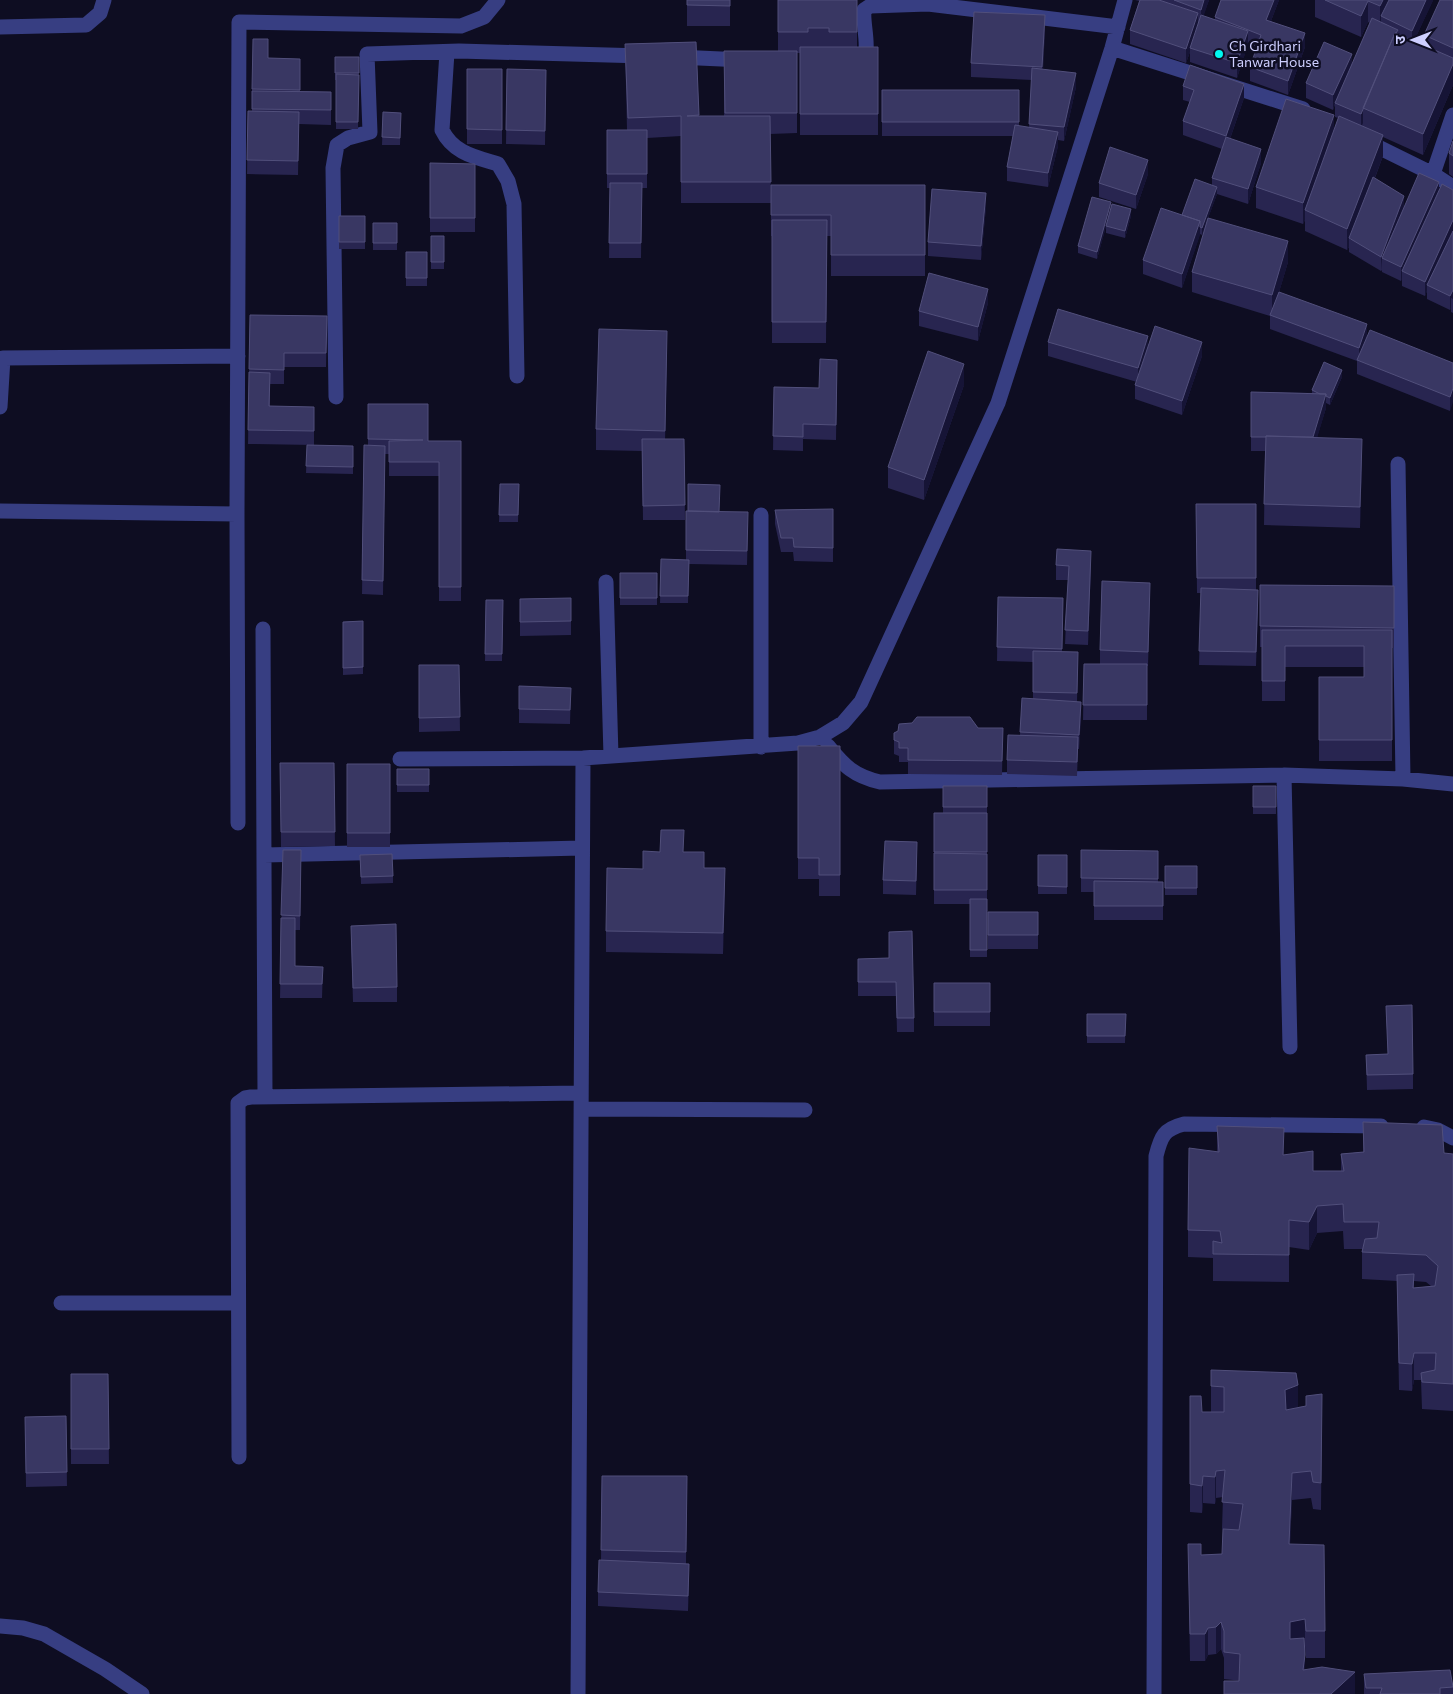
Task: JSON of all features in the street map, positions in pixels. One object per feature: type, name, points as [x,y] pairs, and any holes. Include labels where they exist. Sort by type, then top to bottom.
[{"type":"street","points":[[0,27],[86,25],[100,13],[104,0]]},
{"type":"street","points":[[238,823],[239,22],[462,26],[484,18],[498,0]]},
{"type":"street","points":[[400,759],[583,758],[761,747],[798,743],[820,737],[843,723],[861,702],[994,412],[1112,48],[1125,0]]},
{"type":"street","points":[[843,64],[860,64],[864,59],[863,18],[864,10],[870,6],[928,4],[1118,27]]},
{"type":"street","points":[[1112,48],[1299,107],[1317,116]]},
{"type":"street","points":[[447,52],[442,130],[447,140],[456,150],[498,164],[508,181],[514,204],[517,376]]},
{"type":"street","points":[[336,397],[333,168],[337,144],[348,138],[370,132],[367,54],[447,52],[659,56],[758,61]]},
{"type":"street","points":[[1433,174],[1453,115]]},
{"type":"street","points":[[1353,134],[1433,174],[1453,187]]},
{"type":"street","points":[[0,407],[3,358],[238,356]]},
{"type":"street","points":[[1398,464],[1403,779]]},
{"type":"street","points":[[0,511],[237,514]]},
{"type":"street","points":[[761,515],[761,747]]},
{"type":"street","points":[[606,582],[611,756]]},
{"type":"street","points":[[263,629],[265,1097]]},
{"type":"street","points":[[820,737],[849,770],[865,779],[880,782],[1113,780],[1284,775],[1403,779],[1453,784]]},
{"type":"street","points":[[578,1694],[583,758]]},
{"type":"street","points":[[1284,775],[1290,1047]]},
{"type":"street","points":[[264,854],[582,848]]},
{"type":"street","points":[[239,1457],[238,1104],[245,1098],[265,1097],[581,1093]]},
{"type":"street","points":[[581,1109],[804,1110]]},
{"type":"street","points":[[1154,1694],[1156,1156],[1160,1140],[1170,1128],[1184,1124],[1402,1126],[1438,1130],[1453,1138]]},
{"type":"street","points":[[60,1303],[238,1303]]},
{"type":"street","points":[[0,1626],[23,1628],[44,1634],[105,1669],[142,1694]]},
{"type":"building","points":[[687,0],[730,0],[730,6],[687,5]]},
{"type":"building","points":[[778,0],[857,0],[857,32],[829,32],[829,28],[808,28],[808,32],[778,32]]},
{"type":"building","points":[[1140,0],[1159,0],[1198,13],[1186,49],[1130,30]]},
{"type":"building","points":[[1174,0],[1204,0],[1201,10]]},
{"type":"building","points":[[1221,0],[1274,0],[1266,20],[1305,33],[1288,81],[1250,67],[1261,35],[1215,17]]},
{"type":"building","points":[[1325,0],[1383,0],[1380,6],[1368,1],[1361,16]]},
{"type":"building","points":[[1389,0],[1426,0],[1412,31],[1381,16]]},
{"type":"building","points":[[1440,0],[1453,0],[1453,48],[1424,35]]},
{"type":"building","points":[[974,12],[1045,15],[1042,67],[971,63]]},
{"type":"building","points":[[1201,15],[1248,31],[1237,63],[1190,48]]},
{"type":"building","points":[[1372,18],[1398,30],[1395,33],[1361,114],[1335,103]]},
{"type":"building","points":[[1395,33],[1453,58],[1453,64],[1423,134],[1363,108]]},
{"type":"building","points":[[253,39],[268,39],[268,58],[300,59],[300,90],[252,89]]},
{"type":"building","points":[[696,42],[699,115],[687,116],[770,116],[771,182],[681,182],[681,116],[628,118],[625,44]]},
{"type":"building","points":[[1324,42],[1352,54],[1333,95],[1306,83]]},
{"type":"building","points":[[800,47],[878,47],[878,114],[800,114]]},
{"type":"building","points":[[724,51],[797,51],[797,113],[725,113]]},
{"type":"building","points":[[335,57],[359,57],[359,73],[335,73]]},
{"type":"building","points":[[1190,65],[1244,84],[1226,136],[1183,121],[1194,90],[1183,86]]},
{"type":"building","points":[[1032,68],[1076,73],[1064,127],[1029,124]]},
{"type":"building","points":[[467,69],[502,69],[502,130],[467,129]]},
{"type":"building","points":[[507,69],[546,70],[545,131],[506,130]]},
{"type":"building","points":[[336,74],[359,75],[358,122],[336,122]]},
{"type":"building","points":[[882,90],[1019,90],[1019,122],[882,122]]},
{"type":"building","points":[[252,91],[331,92],[331,110],[252,109]]},
{"type":"building","points":[[1286,99],[1334,115],[1303,203],[1256,187]]},
{"type":"building","points":[[248,111],[299,112],[298,161],[247,160]]},
{"type":"building","points":[[383,112],[401,113],[400,138],[382,137]]},
{"type":"building","points":[[1339,116],[1383,135],[1347,229],[1305,210]]},
{"type":"building","points":[[1015,125],[1058,132],[1048,173],[1007,167]]},
{"type":"building","points":[[607,130],[647,130],[647,174],[607,174]]},
{"type":"building","points":[[1226,137],[1261,149],[1248,189],[1212,178]]},
{"type":"building","points":[[1453,141],[1453,156],[1449,153]]},
{"type":"building","points":[[1110,147],[1148,160],[1136,195],[1099,183]]},
{"type":"building","points":[[430,163],[475,164],[475,218],[430,218]]},
{"type":"building","points":[[1419,173],[1439,182],[1401,267],[1382,258]]},
{"type":"building","points":[[1373,177],[1404,196],[1381,257],[1349,238]]},
{"type":"building","points":[[1195,179],[1217,187],[1202,228],[1200,227],[1200,221],[1182,215]]},
{"type":"building","points":[[610,183],[642,183],[641,243],[609,243]]},
{"type":"building","points":[[1442,184],[1453,190],[1453,220],[1425,282],[1402,271]]},
{"type":"building","points":[[771,185],[925,185],[925,255],[831,255],[831,215],[771,215]]},
{"type":"building","points":[[932,189],[986,193],[981,246],[928,242]]},
{"type":"building","points":[[1092,197],[1111,202],[1097,252],[1078,246]]},
{"type":"building","points":[[1112,204],[1131,209],[1125,231],[1106,226]]},
{"type":"building","points":[[1161,208],[1200,221],[1182,274],[1143,260]]},
{"type":"building","points":[[339,216],[365,216],[365,242],[339,242]]},
{"type":"building","points":[[1208,218],[1288,241],[1272,295],[1192,272]]},
{"type":"building","points":[[772,220],[827,220],[826,322],[772,322]]},
{"type":"building","points":[[373,223],[397,223],[397,243],[373,243]]},
{"type":"building","points":[[1453,231],[1453,290],[1450,296],[1427,285]]},
{"type":"building","points":[[431,236],[444,236],[444,262],[431,262]]},
{"type":"building","points":[[406,252],[427,252],[427,278],[406,278]]},
{"type":"building","points":[[929,273],[988,289],[978,327],[919,311]]},
{"type":"building","points":[[1279,292],[1367,324],[1359,348],[1270,315]]},
{"type":"building","points":[[1058,309],[1148,336],[1138,368],[1048,342]]},
{"type":"building","points":[[250,315],[327,316],[326,353],[284,353],[284,370],[249,369]]},
{"type":"building","points":[[1155,326],[1202,342],[1182,401],[1135,385]]},
{"type":"building","points":[[599,329],[667,331],[665,431],[596,429]]},
{"type":"building","points":[[1370,330],[1453,363],[1453,388],[1450,397],[1357,360]]},
{"type":"building","points":[[928,351],[964,364],[924,480],[888,467]]},
{"type":"building","points":[[820,359],[837,360],[836,425],[803,424],[803,437],[773,436],[774,387],[819,388]]},
{"type":"building","points":[[1324,362],[1342,370],[1330,398],[1326,394],[1320,394],[1312,390]]},
{"type":"building","points":[[249,372],[270,373],[269,406],[314,407],[314,431],[248,430]]},
{"type":"building","points":[[1251,392],[1326,394],[1313,437],[1251,437]]},
{"type":"building","points":[[368,404],[428,404],[428,441],[461,441],[461,587],[439,587],[439,462],[389,462],[389,441],[423,440],[368,439]]},
{"type":"building","points":[[1266,436],[1362,439],[1360,507],[1264,504]]},
{"type":"building","points":[[642,439],[684,439],[685,505],[643,506]]},
{"type":"building","points":[[307,445],[353,446],[353,467],[306,466]]},
{"type":"building","points":[[364,445],[385,446],[383,581],[362,580]]},
{"type":"building","points":[[500,484],[519,484],[518,515],[499,515]]},
{"type":"building","points":[[688,484],[720,485],[719,512],[688,511]]},
{"type":"building","points":[[1196,504],[1256,504],[1256,578],[1197,578]]},
{"type":"building","points":[[833,509],[833,548],[794,547],[793,538],[781,538],[775,510]]},
{"type":"building","points":[[686,511],[748,512],[747,551],[686,550]]},
{"type":"building","points":[[1057,549],[1091,551],[1088,631],[1065,630],[1069,566],[1056,565]]},
{"type":"building","points":[[661,559],[689,560],[688,596],[660,596]]},
{"type":"building","points":[[620,573],[657,573],[657,598],[620,598]]},
{"type":"building","points":[[1102,581],[1150,583],[1148,652],[1100,650]]},
{"type":"building","points":[[1260,585],[1394,586],[1394,628],[1260,626]]},
{"type":"building","points":[[1201,588],[1258,590],[1256,652],[1199,651]]},
{"type":"building","points":[[998,597],[1063,598],[1062,649],[997,647]]},
{"type":"building","points":[[571,598],[571,621],[520,622],[520,599]]},
{"type":"building","points":[[486,600],[503,600],[502,654],[485,654]]},
{"type":"building","points":[[363,621],[363,667],[343,668],[343,622]]},
{"type":"building","points":[[1262,630],[1392,630],[1392,740],[1319,740],[1319,677],[1364,677],[1364,646],[1285,646],[1285,681],[1262,681]]},
{"type":"building","points":[[1033,651],[1078,652],[1077,693],[1033,692]]},
{"type":"building","points":[[1084,664],[1147,664],[1147,705],[1083,705]]},
{"type":"building","points":[[419,665],[459,665],[460,717],[419,718]]},
{"type":"building","points":[[519,686],[571,688],[570,710],[519,709]]},
{"type":"building","points":[[1022,698],[1081,702],[1079,735],[1020,732]]},
{"type":"building","points":[[917,717],[970,717],[978,728],[1003,728],[1002,761],[908,760],[908,748],[899,748],[899,742],[894,740],[894,733],[898,731],[899,724],[912,723]]},
{"type":"building","points":[[1008,735],[1078,737],[1077,762],[1007,760]]},
{"type":"building","points":[[798,746],[840,746],[840,875],[819,875],[819,858],[798,858]]},
{"type":"building","points":[[280,763],[334,763],[335,832],[281,832]]},
{"type":"building","points":[[347,764],[390,764],[390,833],[347,833]]},
{"type":"building","points":[[397,769],[429,769],[429,785],[397,785]]},
{"type":"building","points":[[943,786],[987,786],[987,807],[943,807]]},
{"type":"building","points":[[1253,786],[1276,786],[1276,807],[1253,807]]},
{"type":"building","points":[[934,813],[987,813],[987,852],[934,852]]},
{"type":"building","points":[[661,830],[684,830],[683,852],[704,852],[704,868],[725,868],[723,933],[606,931],[607,868],[643,869],[643,851],[660,852]]},
{"type":"building","points":[[885,841],[917,842],[916,881],[883,880]]},
{"type":"building","points":[[283,850],[301,850],[300,916],[281,915]]},
{"type":"building","points":[[1081,850],[1158,851],[1158,879],[1081,878]]},
{"type":"building","points":[[934,853],[987,854],[987,890],[934,890]]},
{"type":"building","points":[[392,854],[393,876],[361,877],[360,855]]},
{"type":"building","points":[[1038,855],[1067,855],[1067,887],[1038,886]]},
{"type":"building","points":[[1165,866],[1197,866],[1197,888],[1165,888]]},
{"type":"building","points":[[1094,881],[1163,882],[1163,906],[1094,906]]},
{"type":"building","points":[[970,899],[987,899],[987,950],[970,950]]},
{"type":"building","points":[[988,912],[1038,912],[1038,935],[988,935]]},
{"type":"building","points":[[281,918],[295,918],[295,966],[323,967],[322,984],[280,984]]},
{"type":"building","points":[[396,924],[397,987],[353,988],[351,926]]},
{"type":"building","points":[[912,931],[914,1018],[897,1018],[896,982],[858,982],[858,959],[889,958],[889,932]]},
{"type":"building","points":[[934,983],[990,983],[990,1012],[934,1012]]},
{"type":"building","points":[[1412,1005],[1413,1074],[1367,1075],[1366,1055],[1388,1054],[1386,1006]]},
{"type":"building","points":[[1087,1014],[1126,1014],[1125,1036],[1087,1036]]},
{"type":"building","points":[[1363,1122],[1442,1125],[1444,1153],[1453,1154],[1453,1384],[1422,1382],[1421,1373],[1435,1370],[1436,1353],[1414,1353],[1412,1364],[1399,1363],[1397,1275],[1414,1274],[1413,1288],[1435,1286],[1438,1266],[1426,1255],[1362,1252],[1365,1239],[1377,1238],[1379,1222],[1344,1222],[1343,1204],[1317,1206],[1309,1222],[1289,1220],[1289,1255],[1213,1254],[1213,1241],[1222,1243],[1220,1231],[1188,1230],[1189,1148],[1219,1152],[1217,1126],[1284,1128],[1283,1155],[1313,1151],[1313,1171],[1344,1171],[1341,1154],[1364,1152]]},
{"type":"building","points":[[1211,1370],[1296,1373],[1298,1385],[1285,1390],[1286,1410],[1306,1406],[1306,1396],[1322,1394],[1321,1483],[1313,1482],[1311,1471],[1292,1473],[1289,1544],[1324,1545],[1325,1631],[1306,1631],[1305,1619],[1290,1622],[1290,1639],[1304,1638],[1305,1655],[1303,1670],[1322,1667],[1355,1672],[1331,1694],[1224,1694],[1224,1681],[1239,1681],[1240,1654],[1224,1652],[1224,1631],[1221,1622],[1216,1627],[1208,1628],[1205,1634],[1190,1634],[1188,1544],[1201,1544],[1201,1555],[1222,1554],[1223,1529],[1239,1530],[1243,1504],[1222,1502],[1225,1470],[1216,1471],[1215,1477],[1203,1476],[1202,1486],[1190,1484],[1190,1396],[1201,1396],[1202,1412],[1224,1412],[1224,1387],[1211,1386]]},
{"type":"building","points":[[71,1374],[108,1374],[109,1449],[71,1449]]},
{"type":"building","points":[[66,1416],[67,1472],[26,1473],[25,1417]]},
{"type":"building","points":[[602,1476],[687,1476],[686,1552],[601,1550]]},
{"type":"building","points":[[599,1560],[689,1564],[688,1596],[598,1592]]},
{"type":"building","points":[[1450,1670],[1453,1687],[1440,1688],[1440,1694],[1380,1694],[1382,1688],[1366,1688],[1364,1674]]},
{"type":"place","name":"Ch Girdhari Tanwar House","points":[[1219,54]]}]
